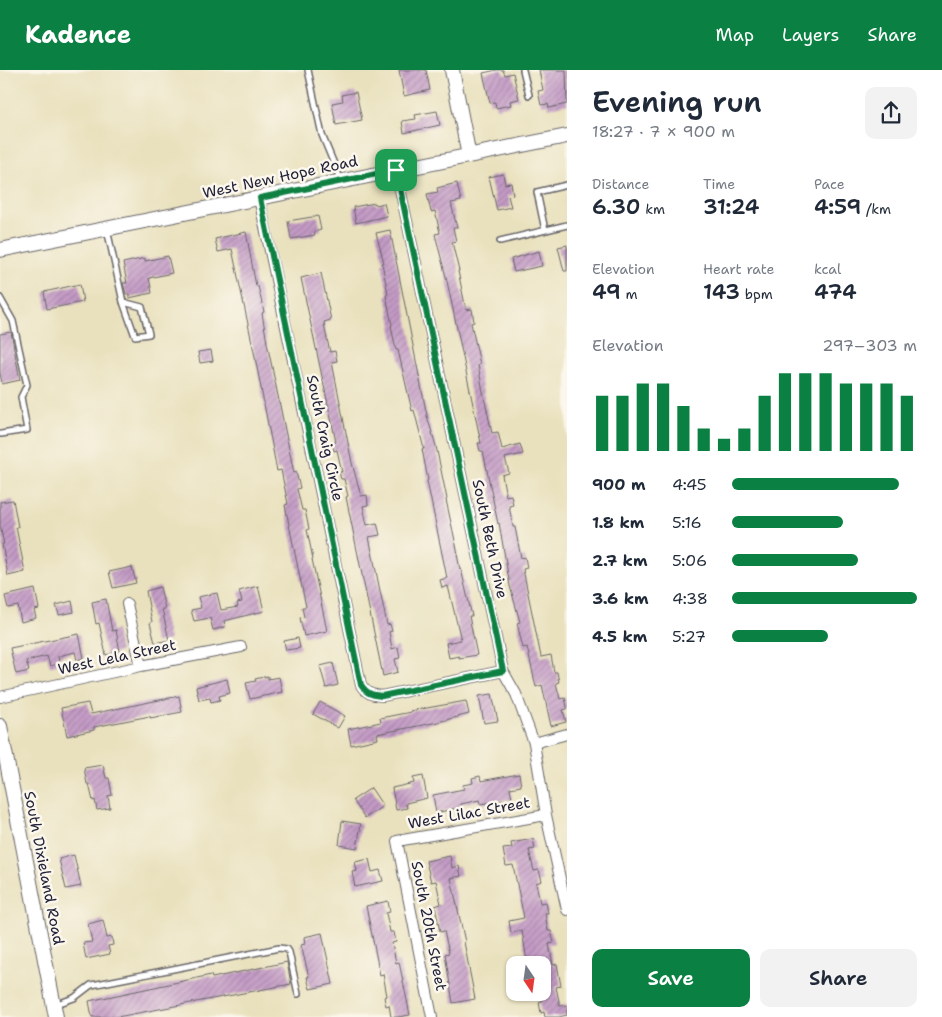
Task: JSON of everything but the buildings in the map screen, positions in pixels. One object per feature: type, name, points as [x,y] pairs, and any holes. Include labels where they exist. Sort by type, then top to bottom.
[{"type":"main road","points":[[452,70],[469,156]]},
{"type":"main road","name":"West New Hope Road","points":[[0,250],[567,136]]},
{"type":"main road","name":"South Dixieland Road","points":[[0,726],[4,769],[55,1011]]},
{"type":"street","name":"South Beth Drive","points":[[396,170],[503,671],[516,694],[534,743],[546,815],[567,910]]},
{"type":"street","name":"South Craig Circle","points":[[260,198],[361,685],[366,692],[382,696],[503,671]]},
{"type":"street","points":[[128,604],[141,666]]},
{"type":"street","name":"West Lela Street","points":[[0,698],[141,666],[241,647]]},
{"type":"street","points":[[534,743],[567,734]]},
{"type":"street","name":"West Lilac Street","points":[[397,841],[546,815]]},
{"type":"street","name":"South 20th Street","points":[[397,841],[432,1017]]},
{"type":"lane","points":[[308,70],[322,135],[341,181]]},
{"type":"lane","points":[[523,70],[529,95]]},
{"type":"lane","points":[[545,230],[537,192],[567,184]]},
{"type":"lane","points":[[500,240],[567,225]]},
{"type":"lane","points":[[107,229],[123,302],[135,336],[149,334],[142,307],[123,302]]},
{"type":"lane","points":[[0,298],[13,321],[27,385],[21,397],[27,430],[0,433]]},
{"type":"lane","points":[[55,1011],[92,985],[279,948],[287,949],[289,952],[298,994]]},
{"type":"route","points":[[396,170],[503,671],[382,696],[366,692],[361,685],[260,198],[396,170]]}]
